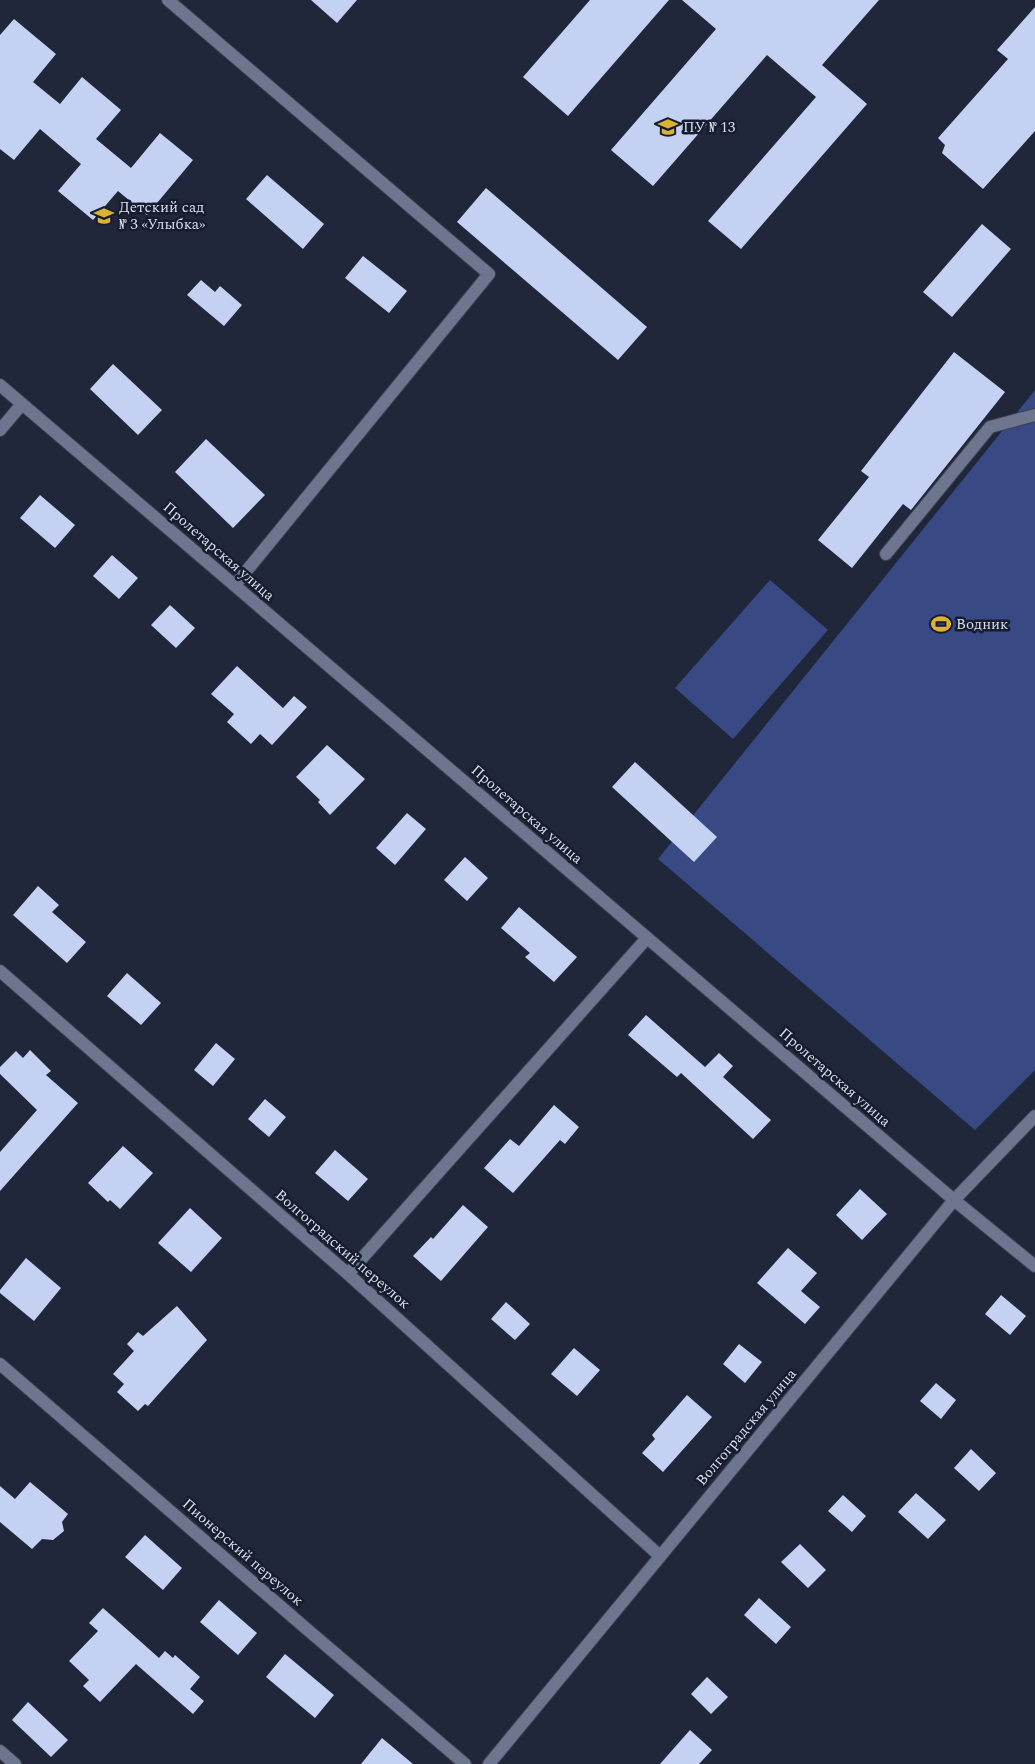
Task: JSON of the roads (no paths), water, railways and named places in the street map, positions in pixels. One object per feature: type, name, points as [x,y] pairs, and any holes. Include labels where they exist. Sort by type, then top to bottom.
[{"type":"street","points":[[168,0],[488,274],[235,585]]},
{"type":"street","name":"Пролетарская улица","points":[[0,385],[954,1200],[1035,1266]]},
{"type":"street","points":[[0,430],[22,404]]},
{"type":"street","points":[[886,554],[990,427],[1035,415]]},
{"type":"street","points":[[348,1274],[647,938]]},
{"type":"street","name":"Волгоградский переулок","points":[[0,970],[348,1274],[660,1556]]},
{"type":"street","name":"Волгоградская улица","points":[[488,1764],[954,1200],[1035,1116]]},
{"type":"street","name":"Пионерский переулок","points":[[0,1364],[466,1764]]},
{"type":"street","points":[[0,1751],[15,1764]]},
{"type":"place","name":"ПУ № 13","points":[[668,127]]},
{"type":"place","name":"Детский сад № 3 «Улыбка»","points":[[104,216]]},
{"type":"place","name":"Водник","points":[[941,624]]}]
